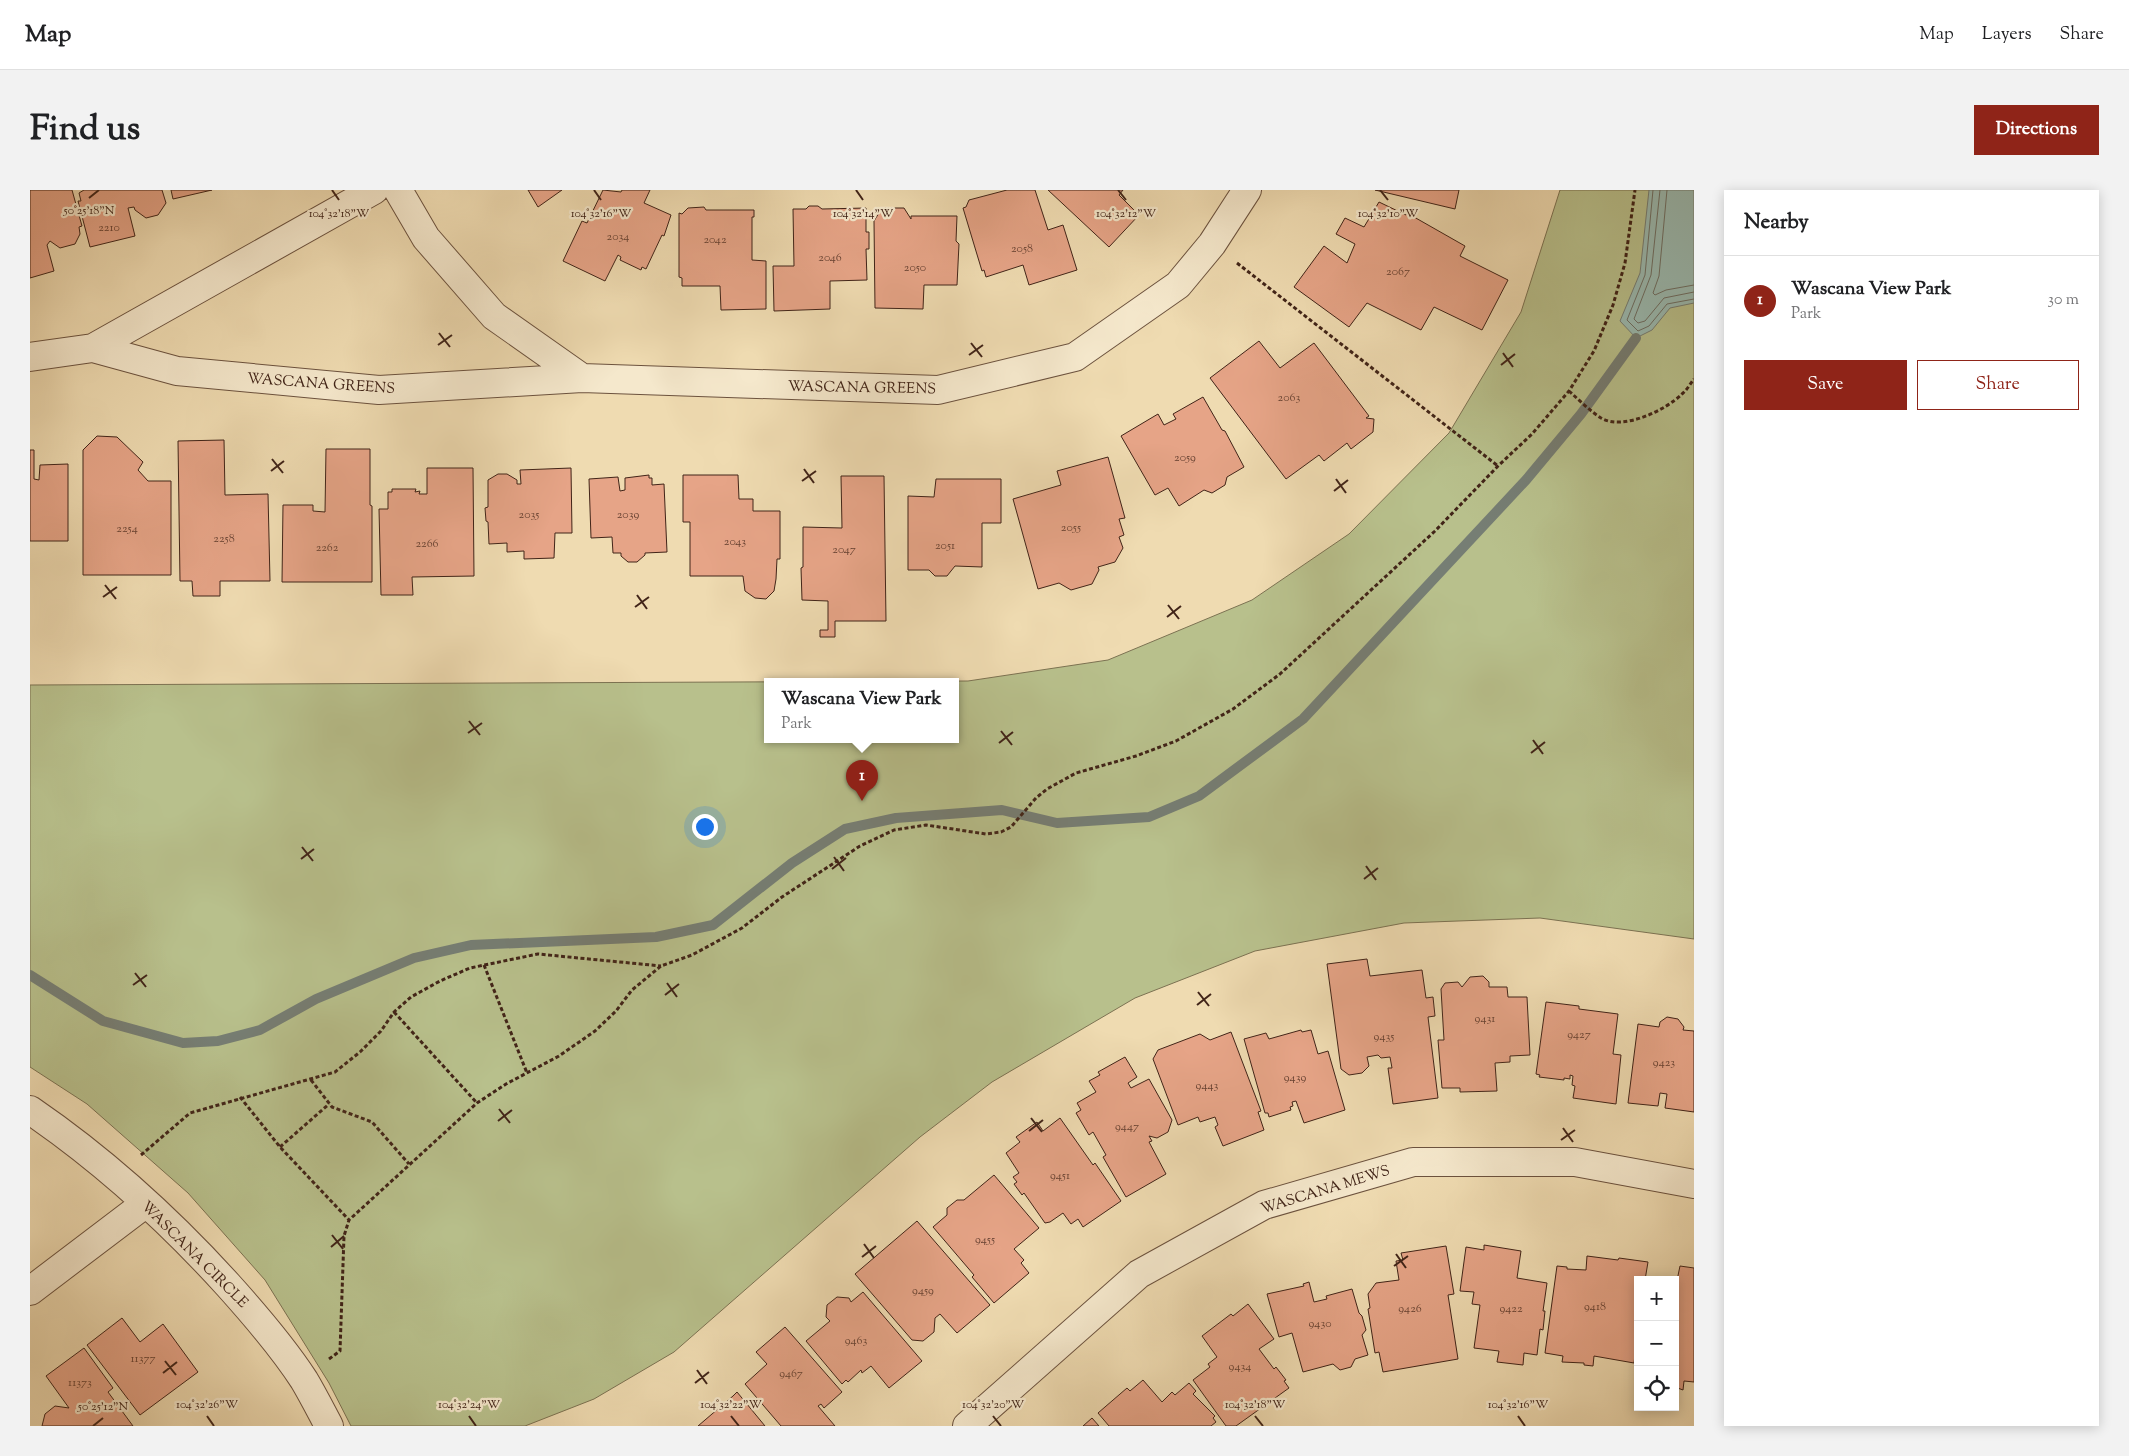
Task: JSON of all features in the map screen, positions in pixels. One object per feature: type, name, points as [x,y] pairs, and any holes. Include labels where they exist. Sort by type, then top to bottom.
[{"type":"street","name":"WASCANA GREENS","points":[[30,357],[93,348],[374,190]]},
{"type":"street","points":[[398,190],[426,238],[494,316],[582,378]]},
{"type":"street","name":"WASCANA GREENS","points":[[93,348],[177,371],[379,390],[582,378],[938,390],[1075,357],[1178,285],[1212,244],[1247,190]]},
{"type":"street","name":"WASCANA CIRCLE","points":[[30,1110],[63,1133],[116,1176],[203,1258],[258,1318],[303,1379],[330,1426]]},
{"type":"street","name":"WASCANA MEWS","points":[[967,1426],[1139,1274],[1264,1205],[1414,1162],[1575,1162],[1694,1184]]},
{"type":"street","points":[[30,1291],[146,1203]]},
{"type":"path","points":[[303,1379],[340,1351],[344,1236],[349,1220],[477,1102],[559,1056],[595,1031],[616,1011],[632,990],[661,966],[692,955],[742,928],[824,868],[860,846],[894,830],[926,825],[986,834],[1001,832],[1011,827],[1036,798],[1047,789],[1076,773],[1136,756],[1176,741],[1233,709],[1287,668],[1435,531],[1532,434],[1569,391],[1594,351],[1613,305],[1625,262],[1635,190]]},
{"type":"path","points":[[1212,244],[1498,466]]},
{"type":"path","points":[[1569,391],[1602,419],[1615,423],[1628,422],[1668,405],[1683,394],[1694,379]]},
{"type":"path","points":[[116,1176],[190,1113],[240,1097],[311,1080],[334,1072],[360,1052],[381,1031],[394,1012],[411,997],[440,981],[470,968],[538,954],[661,966]]},
{"type":"path","points":[[484,965],[527,1073]]},
{"type":"path","points":[[394,1012],[477,1102]]},
{"type":"path","points":[[311,1080],[332,1107],[372,1122],[409,1164]]},
{"type":"path","points":[[240,1097],[280,1147],[349,1220]]},
{"type":"path","points":[[280,1147],[329,1104]]},
{"type":"green space","points":[[1560,190],[1694,190],[1694,939],[1540,918],[1404,923],[1255,951],[1135,998],[992,1082],[920,1137],[674,1352],[594,1399],[525,1426],[351,1426],[329,1383],[265,1280],[188,1193],[87,1104],[30,1067],[30,685],[764,682],[764,743],[959,743],[959,681],[1108,660],[1252,600],[1349,534],[1449,433],[1521,312]]},
{"type":"water","points":[[1649,190],[1694,190],[1694,303],[1670,308],[1652,330],[1636,338],[1620,321],[1640,273]]},
{"type":"building","points":[[30,190],[72,190],[82,226],[79,227],[80,234],[75,244],[60,248],[50,241],[47,245],[54,271],[30,278]]},
{"type":"building","points":[[84,190],[162,190],[166,203],[158,215],[146,218],[135,210],[134,207],[128,208],[135,236],[90,247],[78,201],[81,201],[79,193]]},
{"type":"building","points":[[171,190],[212,190],[173,199]]},
{"type":"building","points":[[528,190],[562,190],[538,207]]},
{"type":"building","points":[[603,190],[621,192],[622,190],[650,190],[644,203],[671,215],[664,236],[662,235],[646,269],[642,267],[641,270],[620,260],[621,257],[618,255],[605,281],[563,261],[582,221],[587,223]]},
{"type":"building","points":[[1007,190],[1035,190],[1048,230],[1063,225],[1077,270],[1029,285],[1023,265],[986,277],[984,270],[982,271],[963,208],[966,207],[969,200]]},
{"type":"building","points":[[1048,190],[1123,190],[1119,195],[1139,215],[1109,247]]},
{"type":"building","points":[[1375,190],[1459,190],[1455,209]]},
{"type":"building","points":[[1379,202],[1406,215],[1407,213],[1465,246],[1460,256],[1508,280],[1482,330],[1434,307],[1421,330],[1367,303],[1349,327],[1294,287],[1324,246],[1347,263],[1355,244],[1336,234],[1345,218],[1364,227]]},
{"type":"building","points":[[809,206],[818,206],[822,209],[866,208],[866,232],[869,232],[869,249],[866,249],[867,280],[830,281],[830,309],[774,311],[773,266],[794,266],[793,209],[806,209]]},
{"type":"building","points":[[704,207],[706,210],[754,210],[754,217],[752,217],[752,260],[766,261],[766,309],[721,310],[720,286],[682,286],[682,278],[679,277],[679,213],[682,214],[688,208]]},
{"type":"building","points":[[882,208],[904,208],[911,219],[911,216],[957,216],[956,241],[959,244],[957,285],[924,285],[923,309],[875,308],[874,221]]},
{"type":"building","points":[[1259,341],[1280,368],[1314,343],[1369,416],[1366,418],[1374,419],[1373,432],[1351,449],[1347,443],[1324,461],[1319,455],[1286,479],[1210,378]]},
{"type":"building","points":[[1203,397],[1222,430],[1225,431],[1244,467],[1227,477],[1225,485],[1212,493],[1204,490],[1179,506],[1168,488],[1155,495],[1121,436],[1158,414],[1164,425],[1176,419],[1173,414]]},
{"type":"building","points":[[97,436],[117,437],[143,462],[138,470],[148,481],[171,481],[171,575],[83,575],[83,450]]},
{"type":"building","points":[[224,440],[225,495],[268,494],[270,581],[220,581],[220,596],[193,596],[192,581],[180,581],[178,441]]},
{"type":"building","points":[[326,449],[370,449],[372,582],[282,582],[283,505],[313,505],[313,511],[325,512]]},
{"type":"building","points":[[30,450],[34,450],[34,479],[39,480],[40,465],[68,464],[68,541],[30,541]]},
{"type":"building","points":[[1108,457],[1125,518],[1119,519],[1124,535],[1119,537],[1123,548],[1115,562],[1098,567],[1099,570],[1092,584],[1071,590],[1059,583],[1038,589],[1013,499],[1061,485],[1057,471]]},
{"type":"building","points":[[427,468],[473,468],[474,576],[412,577],[413,595],[381,595],[379,509],[388,509],[388,492],[392,492],[392,489],[416,489],[415,492],[420,491],[419,494],[427,494]]},
{"type":"building","points":[[571,468],[572,533],[555,533],[554,558],[524,559],[524,551],[507,552],[507,543],[489,544],[485,508],[488,507],[488,480],[498,474],[507,474],[517,480],[517,484],[521,484],[520,470]]},
{"type":"building","points":[[649,475],[649,478],[652,478],[652,485],[664,484],[667,552],[645,553],[637,562],[628,562],[621,556],[621,553],[613,553],[612,537],[591,538],[589,479],[618,477],[620,491],[625,490],[625,478]]},
{"type":"building","points":[[683,475],[738,475],[739,499],[753,499],[753,511],[780,511],[780,559],[777,559],[774,591],[766,599],[755,598],[745,591],[743,576],[690,576],[690,522],[683,522]]},
{"type":"building","points":[[841,476],[884,476],[886,621],[835,621],[835,637],[820,637],[820,630],[828,630],[828,601],[802,600],[803,527],[842,528]]},
{"type":"building","points":[[936,479],[1001,479],[1001,523],[982,523],[982,567],[955,566],[947,576],[935,576],[929,570],[908,570],[908,496],[934,497]]},
{"type":"building","points":[[1367,959],[1370,976],[1422,970],[1426,998],[1433,997],[1435,1016],[1428,1017],[1438,1098],[1393,1104],[1388,1068],[1392,1068],[1390,1057],[1381,1058],[1378,1055],[1367,1057],[1369,1066],[1362,1073],[1349,1075],[1341,1069],[1327,964]]},
{"type":"building","points":[[1483,976],[1489,982],[1489,987],[1507,987],[1508,997],[1527,997],[1530,1055],[1510,1056],[1510,1062],[1495,1063],[1497,1091],[1460,1092],[1460,1088],[1442,1088],[1438,1040],[1444,1040],[1441,989],[1445,983],[1458,982],[1462,987],[1470,977]]},
{"type":"building","points":[[1546,1002],[1618,1014],[1613,1054],[1621,1055],[1616,1104],[1573,1098],[1575,1086],[1572,1085],[1573,1076],[1570,1075],[1570,1079],[1564,1078],[1564,1080],[1539,1077],[1540,1075],[1536,1074]]},
{"type":"building","points":[[1667,1017],[1678,1019],[1684,1027],[1683,1030],[1694,1031],[1694,1112],[1665,1108],[1667,1094],[1660,1093],[1658,1106],[1628,1103],[1638,1024],[1659,1027],[1660,1022]]},
{"type":"building","points":[[1301,1030],[1302,1032],[1311,1030],[1318,1054],[1328,1051],[1345,1110],[1304,1123],[1296,1101],[1292,1102],[1291,1110],[1269,1117],[1268,1113],[1265,1113],[1244,1039],[1266,1033],[1269,1039]]},
{"type":"building","points":[[1231,1032],[1261,1111],[1258,1112],[1264,1130],[1223,1146],[1215,1127],[1218,1125],[1215,1117],[1200,1122],[1198,1117],[1178,1125],[1153,1059],[1158,1050],[1200,1034],[1210,1040]]},
{"type":"building","points":[[1125,1057],[1137,1077],[1128,1083],[1131,1088],[1149,1079],[1172,1120],[1168,1132],[1157,1138],[1149,1136],[1152,1141],[1149,1142],[1166,1174],[1126,1197],[1103,1157],[1106,1155],[1093,1132],[1089,1135],[1076,1113],[1081,1110],[1077,1103],[1096,1092],[1089,1081],[1100,1075],[1098,1072]]},
{"type":"building","points":[[1060,1118],[1093,1165],[1095,1163],[1121,1201],[1083,1227],[1078,1219],[1071,1224],[1063,1213],[1050,1222],[1045,1223],[1024,1193],[1022,1195],[1014,1184],[1017,1182],[1013,1177],[1019,1173],[1006,1153],[1020,1142],[1016,1137],[1037,1122],[1043,1131]]},
{"type":"building","points":[[994,1175],[1039,1228],[1014,1249],[1024,1260],[1021,1263],[1029,1273],[994,1303],[972,1277],[974,1275],[933,1227],[947,1215],[947,1208],[957,1200],[964,1200]]},
{"type":"building","points":[[917,1221],[990,1305],[957,1333],[940,1314],[935,1318],[934,1332],[923,1341],[912,1340],[855,1274]]},
{"type":"building","points":[[1484,1245],[1521,1251],[1517,1278],[1547,1283],[1543,1311],[1545,1311],[1543,1330],[1540,1329],[1537,1355],[1524,1353],[1523,1365],[1497,1362],[1499,1351],[1474,1348],[1480,1305],[1472,1304],[1474,1292],[1460,1291],[1466,1247],[1484,1250]]},
{"type":"building","points":[[1446,1246],[1454,1294],[1448,1295],[1458,1359],[1383,1372],[1379,1352],[1375,1353],[1368,1309],[1370,1308],[1368,1294],[1376,1283],[1399,1280],[1396,1261],[1403,1260],[1401,1253]]},
{"type":"building","points":[[1587,1256],[1648,1262],[1646,1276],[1634,1276],[1634,1363],[1594,1356],[1593,1366],[1584,1365],[1584,1363],[1562,1362],[1563,1356],[1545,1353],[1557,1266],[1567,1267],[1567,1269],[1586,1270]]},
{"type":"building","points":[[1680,1266],[1694,1268],[1694,1382],[1684,1381],[1683,1390],[1679,1388],[1678,1276]]},
{"type":"building","points":[[1309,1282],[1314,1302],[1327,1299],[1326,1296],[1352,1289],[1366,1330],[1362,1335],[1368,1355],[1355,1359],[1351,1367],[1340,1370],[1333,1364],[1303,1372],[1292,1333],[1279,1337],[1267,1294],[1304,1286],[1303,1284]]},
{"type":"building","points":[[863,1292],[922,1361],[889,1388],[871,1366],[862,1373],[861,1370],[848,1382],[846,1380],[842,1384],[806,1341],[830,1321],[826,1317],[827,1305],[837,1297],[849,1298],[851,1302]]},
{"type":"building","points":[[1248,1304],[1274,1339],[1259,1349],[1274,1369],[1276,1367],[1286,1380],[1284,1381],[1289,1388],[1236,1426],[1226,1426],[1193,1380],[1210,1367],[1208,1364],[1217,1357],[1202,1336]]},
{"type":"building","points":[[122,1318],[140,1342],[163,1324],[198,1372],[140,1415],[87,1345]]},
{"type":"building","points":[[785,1327],[842,1392],[824,1408],[821,1404],[818,1406],[835,1426],[781,1426],[745,1384],[767,1364],[756,1352]]},
{"type":"building","points":[[84,1348],[113,1388],[108,1392],[133,1426],[42,1426],[45,1414],[55,1406],[69,1408],[46,1376]]},
{"type":"building","points":[[1143,1380],[1162,1402],[1172,1392],[1175,1395],[1189,1383],[1196,1391],[1193,1394],[1215,1416],[1213,1418],[1216,1422],[1211,1426],[1109,1426],[1098,1413],[1127,1388],[1130,1391]]},
{"type":"building","points":[[737,1392],[765,1426],[698,1426],[733,1396]]},
{"type":"building","points":[[1092,1418],[1099,1426],[1083,1426]]},
{"type":"waterway","points":[[30,975],[103,1021],[183,1043],[218,1041],[260,1030],[316,999],[414,958],[471,945],[656,937],[713,925],[792,863],[845,829],[896,818],[1002,810],[1057,823],[1149,817],[1199,796],[1303,719],[1526,480],[1581,414],[1636,338]]},
{"type":"place","name":"Wascana View Park","points":[[862,801]]}]
